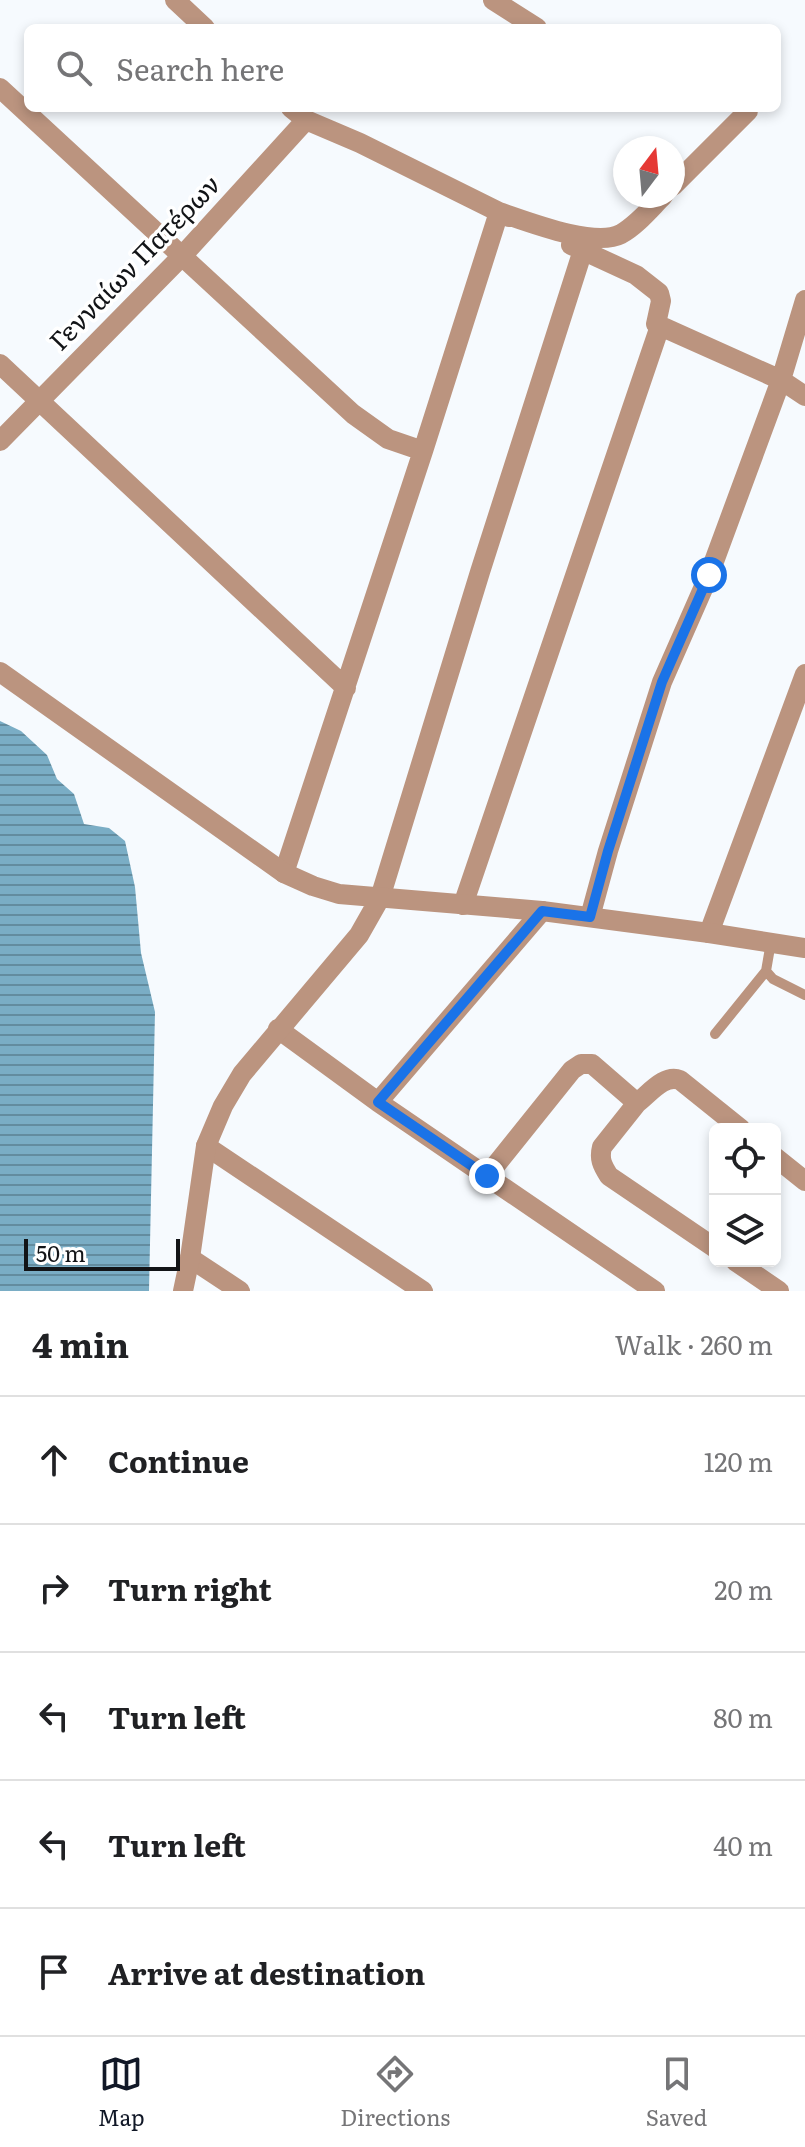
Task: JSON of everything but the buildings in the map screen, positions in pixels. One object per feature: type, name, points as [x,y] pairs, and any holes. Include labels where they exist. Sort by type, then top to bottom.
[{"type":"street","points":[[175,0],[201,24]]},
{"type":"street","points":[[493,0],[531,24]]},
{"type":"street","points":[[0,88],[24,110]]},
{"type":"street","points":[[26,112],[353,414],[388,439],[423,451]]},
{"type":"street","points":[[685,174],[747,112]]},
{"type":"street","points":[[299,114],[636,275],[659,293],[661,301],[656,324],[781,380],[805,396]]},
{"type":"street","name":"Γενναίων Πατέρων","points":[[0,441],[183,255],[299,114]]},
{"type":"street","points":[[499,212],[567,234],[601,237],[618,235],[651,208]]},
{"type":"street","points":[[284,873],[499,212]]},
{"type":"street","points":[[183,1291],[206,1146],[223,1106],[242,1074],[359,935],[380,898],[583,250]]},
{"type":"street","points":[[590,917],[662,682],[709,575],[781,380],[805,300]]},
{"type":"street","points":[[463,905],[660,326]]},
{"type":"street","points":[[0,364],[346,688]]},
{"type":"street","points":[[0,672],[284,873],[313,886],[339,894],[542,911],[805,948]]},
{"type":"street","points":[[709,933],[805,674]]},
{"type":"street","points":[[378,1102],[542,911]]},
{"type":"street","points":[[278,1029],[378,1102],[655,1291]]},
{"type":"street","points":[[487,1176],[572,1070],[581,1064],[592,1064],[637,1103]]},
{"type":"street","points":[[709,1244],[609,1176],[600,1155],[602,1147],[637,1103],[674,1077],[734,1123]]},
{"type":"street","points":[[206,1146],[423,1291]]},
{"type":"street","points":[[781,1161],[803,1174]]},
{"type":"street","points":[[190,1258],[240,1291]]},
{"type":"street","points":[[744,1267],[779,1291]]},
{"type":"lane","points":[[715,1034],[766,971],[771,942]]},
{"type":"lane","points":[[766,971],[773,979],[805,995]]},
{"type":"water","points":[[0,721],[21,731],[47,755],[57,779],[74,794],[84,824],[109,828],[125,841],[135,887],[141,953],[155,1012],[149,1291],[0,1291]]},
{"type":"route","points":[[487,1176],[378,1102],[542,911],[590,917],[662,682],[709,575]]}]
